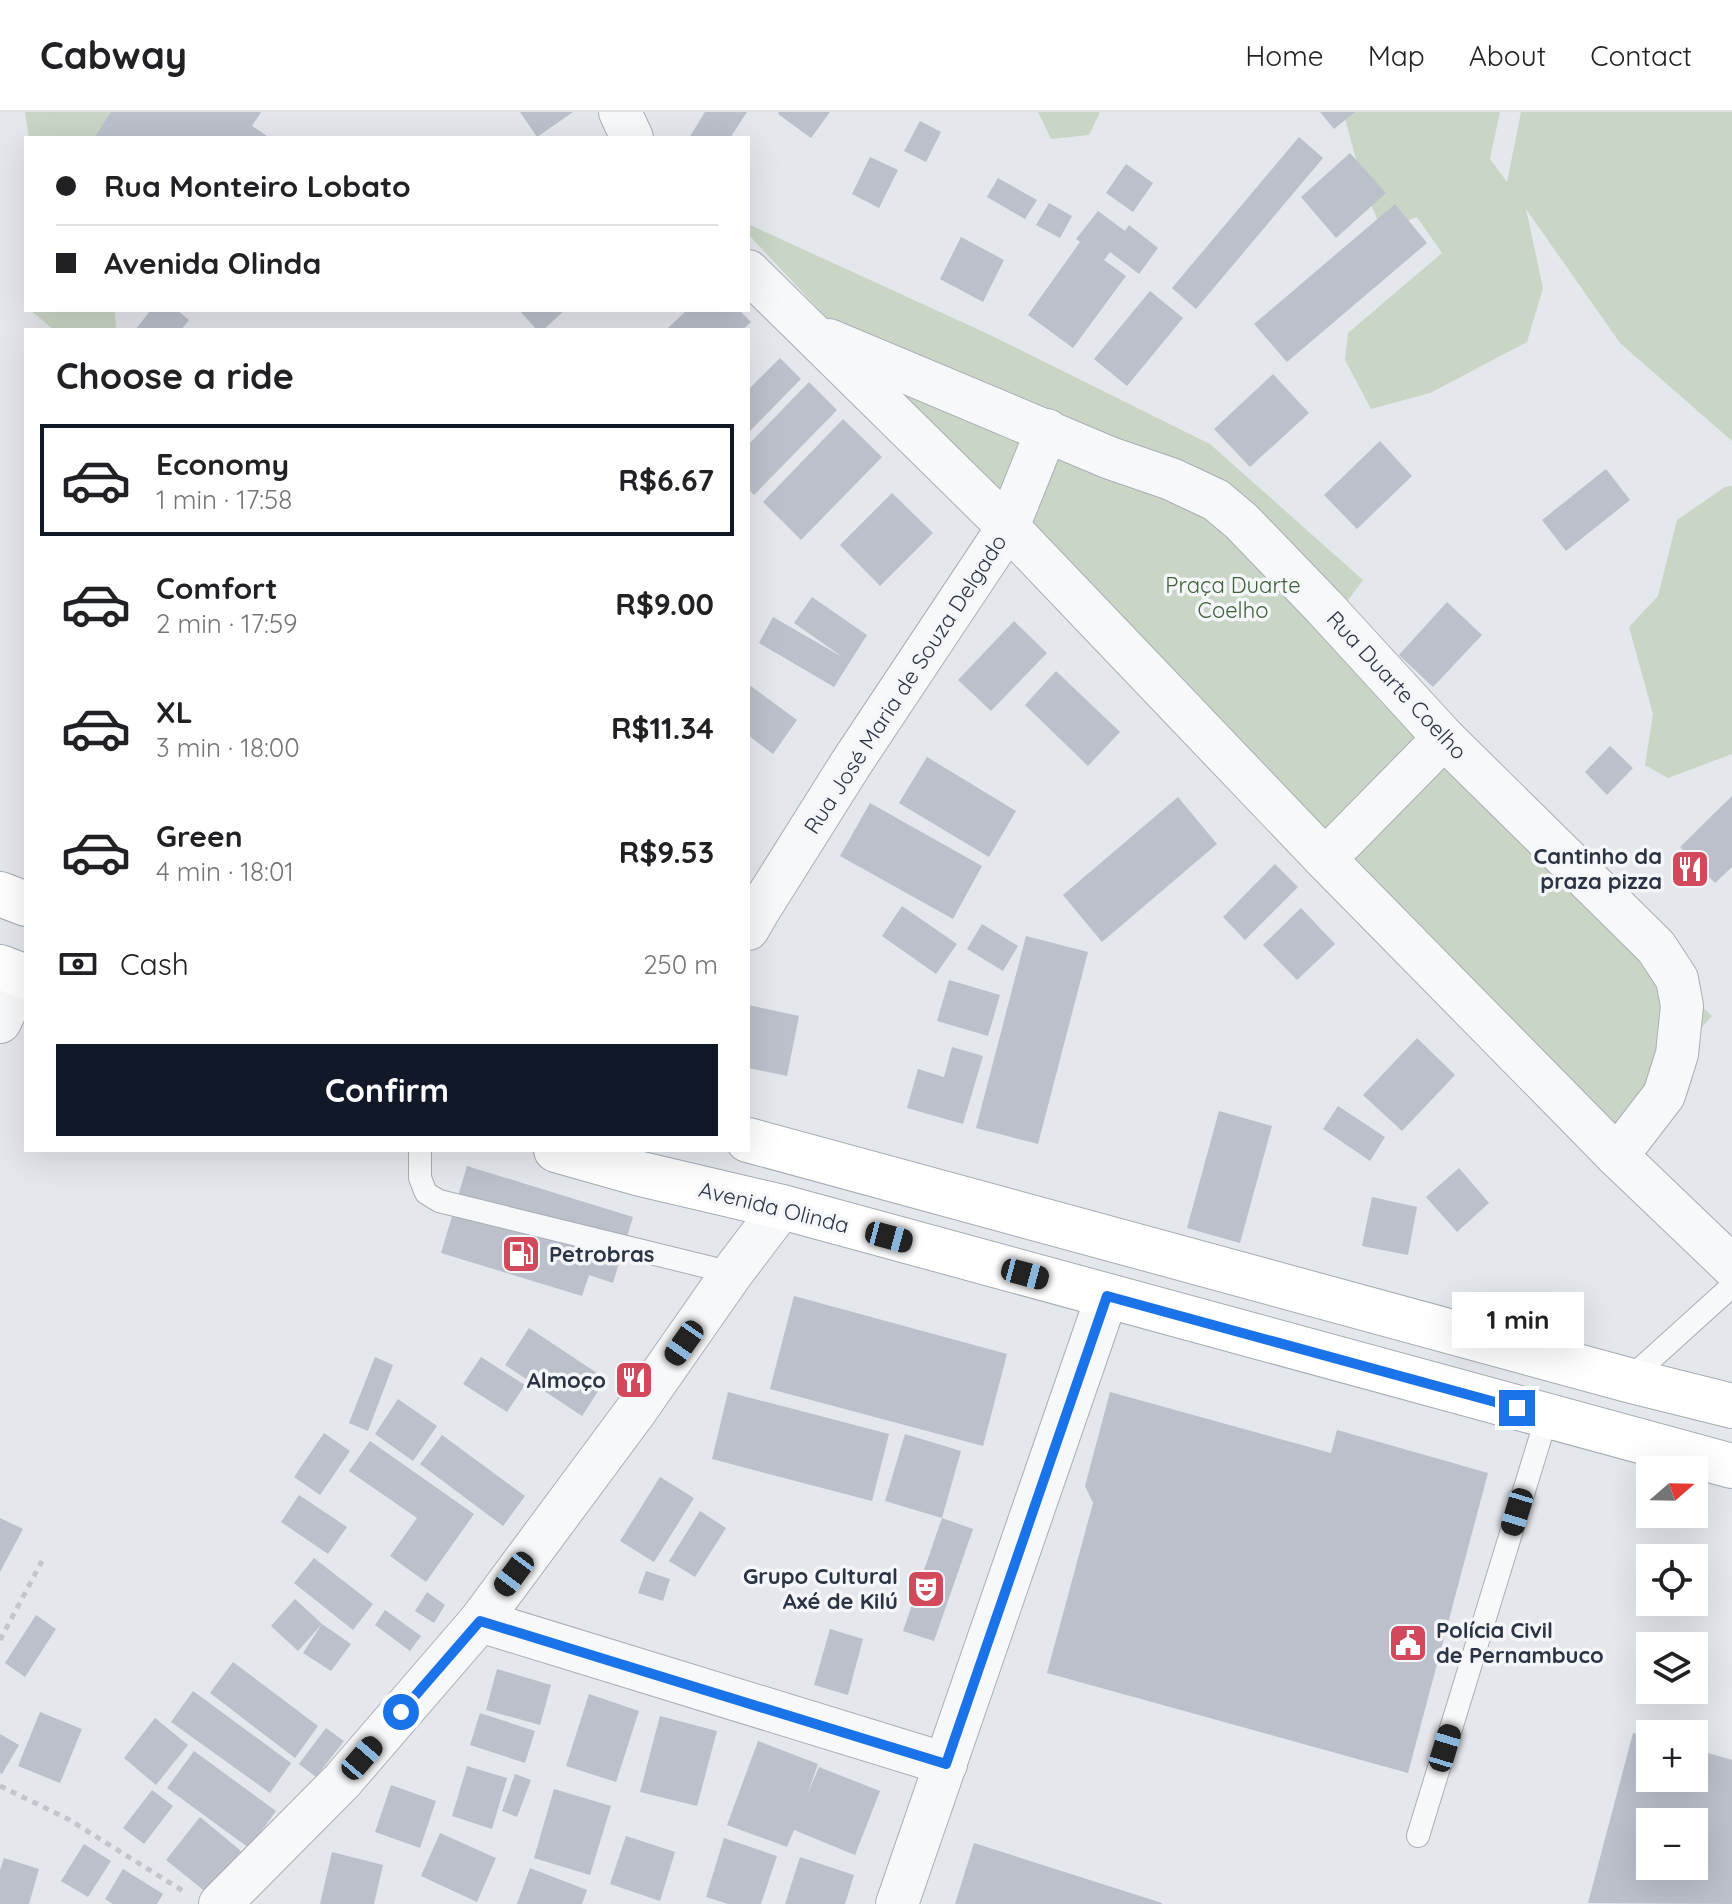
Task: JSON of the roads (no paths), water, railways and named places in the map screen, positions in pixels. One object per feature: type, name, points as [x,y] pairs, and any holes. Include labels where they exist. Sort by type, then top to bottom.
[{"type":"main road","points":[[0,894],[24,903]]},
{"type":"main road","points":[[750,1141],[1732,1406]]},
{"type":"main road","name":"Avenida Olinda","points":[[571,1152],[644,1162],[782,1207],[1732,1466]]},
{"type":"street","points":[[620,112],[631,136]]},
{"type":"street","name":"Rua Duarte Coelho","points":[[750,273],[1008,527],[1325,859],[1617,1156],[1732,1266]]},
{"type":"street","name":"Rua Duarte Coelho","points":[[809,332],[1110,458],[1171,479],[1216,500],[1241,521],[1444,738],[1656,947],[1677,979],[1682,1006],[1679,1038],[1664,1095],[1617,1156]]},
{"type":"street","name":"Rua José Maria de Souza Delgado","points":[[750,926],[850,765],[1008,527],[1047,430]]},
{"type":"street","points":[[1325,859],[1444,738]]},
{"type":"street","points":[[0,1022],[16,973]]},
{"type":"street","points":[[206,1900],[342,1781],[480,1621],[782,1207]]},
{"type":"street","points":[[897,1904],[1107,1296]]},
{"type":"street","points":[[480,1621],[946,1764]]},
{"type":"lane","points":[[420,1152],[420,1178],[426,1193],[439,1201],[732,1273]]},
{"type":"lane","points":[[1628,1380],[1732,1286]]},
{"type":"lane","points":[[1418,1836],[1547,1416]]},
{"type":"place","name":"Cantinho da praza pizza","points":[[1690,869]]},
{"type":"place","name":"Petrobras","points":[[521,1254]]},
{"type":"place","name":"Almoço","points":[[634,1380]]},
{"type":"place","name":"Grupo Cultural Axé de Kilú","points":[[926,1589]]},
{"type":"place","name":"Polícia Civil de Pernambuco","points":[[1408,1643]]},
{"type":"park label","name":"Praça Duarte Coelho","points":[[1233,598]]}]
